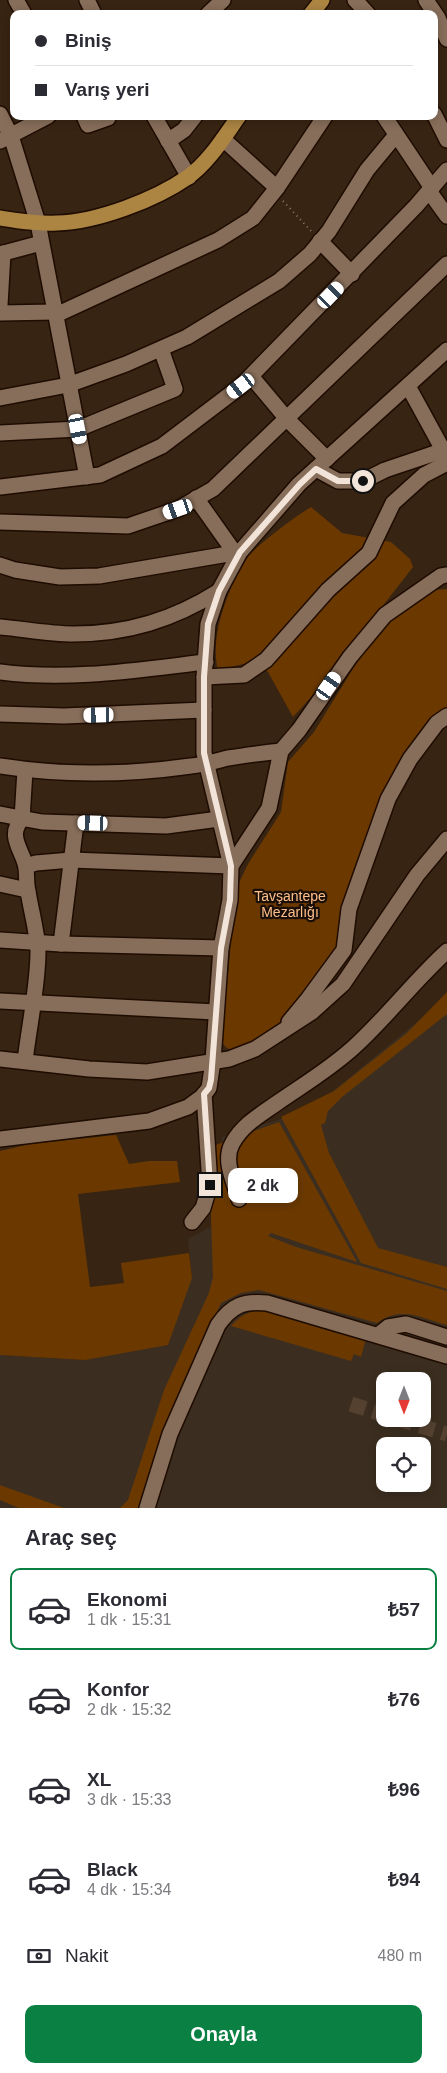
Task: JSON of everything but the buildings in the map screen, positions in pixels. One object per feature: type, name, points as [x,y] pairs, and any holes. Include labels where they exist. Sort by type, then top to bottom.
[{"type":"main road","points":[[314,10],[322,0]]},
{"type":"main road","points":[[0,218],[38,223],[58,223],[148,201],[189,177],[205,162],[236,120]]},
{"type":"street","points":[[212,10],[222,0]]},
{"type":"street","points":[[438,18],[447,38]]},
{"type":"street","points":[[0,114],[6,138],[38,223],[87,476]]},
{"type":"street","points":[[6,138],[40,120]]},
{"type":"street","points":[[86,120],[88,125],[102,120]]},
{"type":"street","points":[[156,120],[189,177]]},
{"type":"street","points":[[168,141],[184,130],[192,120]]},
{"type":"street","points":[[0,313],[56,313],[218,240],[253,218],[276,190],[322,120]]},
{"type":"street","points":[[386,120],[447,216]]},
{"type":"street","points":[[437,120],[447,140]]},
{"type":"street","points":[[0,398],[68,385],[126,364],[195,333],[279,281],[310,254],[351,198],[367,170],[396,136]]},
{"type":"street","points":[[223,139],[276,190]]},
{"type":"street","points":[[0,487],[100,475],[162,446],[252,376],[352,274],[447,170]]},
{"type":"street","points":[[320,241],[352,274]]},
{"type":"street","points":[[0,305],[2,254],[41,243]]},
{"type":"street","points":[[0,522],[128,526],[178,509],[213,489],[447,264]]},
{"type":"street","points":[[0,433],[78,429],[175,389],[161,349]]},
{"type":"street","points":[[0,1139],[149,1121],[188,1107],[209,1088],[213,1061],[221,948],[230,900],[231,866],[206,764],[204,710],[208,624],[219,591],[237,553],[300,484],[408,386],[440,362],[447,350]]},
{"type":"street","points":[[252,376],[322,464],[338,481],[363,481],[385,470],[446,454]]},
{"type":"street","points":[[408,386],[446,454]]},
{"type":"street","points":[[0,672],[86,675],[205,669],[244,675],[266,660],[328,590],[369,553],[393,503],[446,454]]},
{"type":"street","points":[[196,498],[237,553]]},
{"type":"street","points":[[0,565],[60,578],[89,576],[237,553]]},
{"type":"street","points":[[231,866],[275,810],[281,751],[299,730],[350,657],[385,615],[441,576],[447,575]]},
{"type":"street","points":[[0,627],[72,634],[112,632],[157,622],[196,606],[219,591]]},
{"type":"street","points":[[0,714],[90,715],[204,710]]},
{"type":"street","points":[[281,1033],[344,950],[349,909],[388,799],[410,759],[437,723],[447,716]]},
{"type":"street","points":[[0,766],[25,770],[81,774],[140,772],[206,764],[281,751]]},
{"type":"street","points":[[25,770],[22,819],[17,824],[16,834],[18,848],[26,866],[27,890],[34,915],[38,960],[25,1061]]},
{"type":"street","points":[[0,814],[42,822],[166,826],[219,819]]},
{"type":"street","points":[[62,944],[76,823]]},
{"type":"street","points":[[0,1058],[136,1072],[158,1071],[186,1064],[241,1056],[281,1033],[312,1012],[343,984],[417,875],[447,839]]},
{"type":"street","points":[[26,866],[36,863],[72,860],[231,866]]},
{"type":"street","points":[[0,884],[27,890]]},
{"type":"street","points":[[0,940],[62,944],[221,948]]},
{"type":"street","points":[[239,1199],[228,1166],[228,1157],[231,1145],[242,1128],[328,1069],[355,1046],[447,952]]},
{"type":"street","points":[[0,1001],[216,1012]]},
{"type":"street","points":[[192,1222],[203,1208],[210,1185],[204,1094]]},
{"type":"street","points":[[146,1508],[170,1434],[218,1325],[226,1314],[239,1305],[252,1301],[267,1302],[447,1356]]},
{"type":"street","points":[[378,1336],[388,1327],[396,1324],[406,1324],[447,1337]]},
{"type":"path","points":[[276,190],[320,241]]},
{"type":"shaded area","points":[[447,997],[447,1508],[0,1508],[0,1355],[85,1360],[192,1278],[188,1239],[216,1224],[222,1196],[222,1137],[310,1110]]},
{"type":"green space","points":[[311,507],[342,533],[391,542],[410,559],[413,567],[315,693],[293,717],[268,672],[256,661],[218,670],[216,642],[222,611],[234,582],[248,557],[268,538]]},
{"type":"green space","name":"Tavşantepe Mezarlığı","points":[[447,589],[447,718],[408,758],[344,914],[336,948],[278,1029],[242,1049],[233,1051],[223,1044],[222,1036],[236,889],[248,864],[281,812],[288,762],[314,732],[354,667],[388,618],[435,590]]},
{"type":"green space","points":[[447,992],[447,1014],[342,1097],[328,1111],[325,1123],[321,1125],[329,1153],[378,1248],[447,1267],[447,1289],[361,1263],[281,1117],[334,1091],[407,1033]]},
{"type":"green space","points":[[279,1122],[357,1262],[271,1233],[268,1236],[296,1247],[447,1291],[447,1325],[403,1314],[394,1315],[377,1323],[259,1290],[241,1293],[221,1303],[198,1353],[139,1508],[120,1508],[128,1500],[164,1390],[209,1293],[213,1277],[211,1217],[213,1146]]},
{"type":"green space","points":[[116,1135],[129,1164],[149,1161],[177,1161],[180,1182],[78,1194],[90,1287],[124,1283],[121,1263],[189,1253],[192,1278],[168,1345],[85,1360],[0,1355],[0,1151],[30,1144]]},
{"type":"green space","points":[[262,1310],[279,1313],[284,1317],[340,1334],[346,1333],[363,1338],[365,1342],[361,1357],[354,1354],[351,1361],[231,1326],[245,1315]]},
{"type":"green space","points":[[0,1485],[64,1508],[19,1508],[0,1500]]},
{"type":"tunnel","points":[[351,1404],[376,1412]]},
{"type":"tunnel","points":[[427,1428],[447,1434]]},
{"type":"route","points":[[210,1185],[204,1094],[209,1088],[211,1080],[221,948],[230,900],[231,866],[204,753],[204,677],[208,624],[219,591],[240,552],[300,484],[316,469],[338,481],[363,481]]}]
